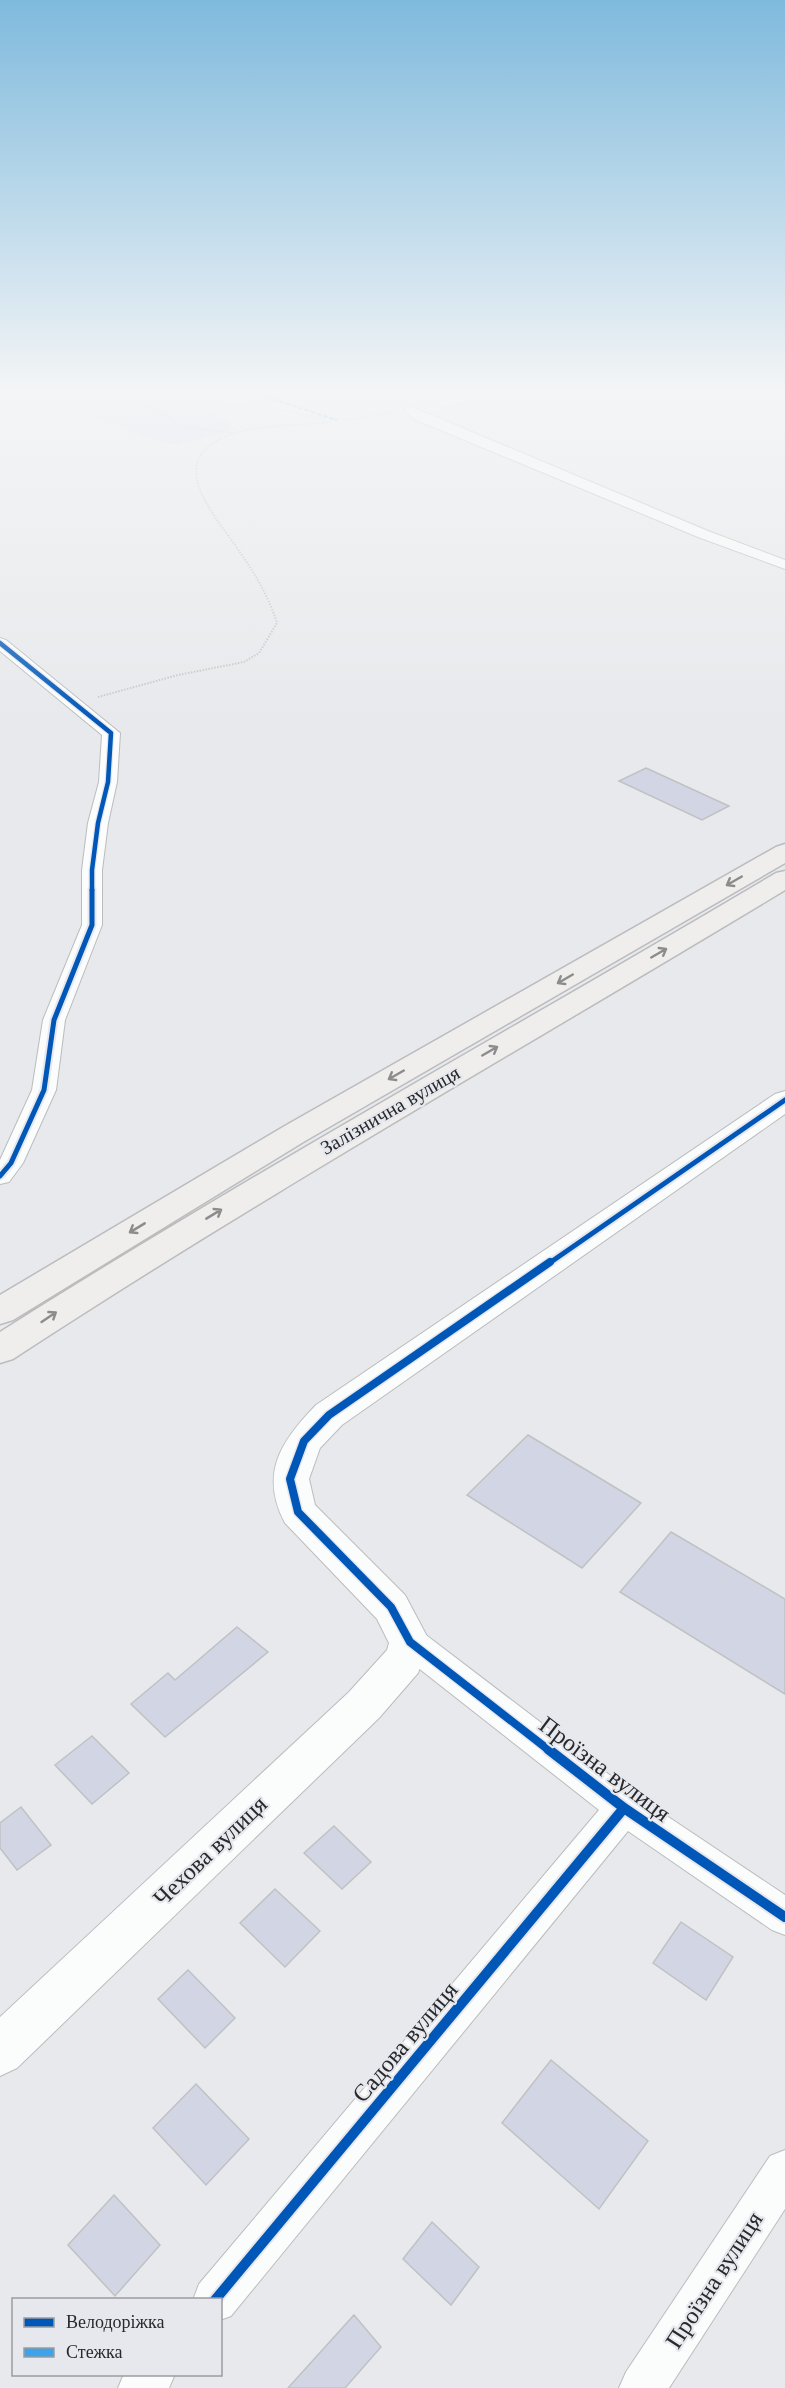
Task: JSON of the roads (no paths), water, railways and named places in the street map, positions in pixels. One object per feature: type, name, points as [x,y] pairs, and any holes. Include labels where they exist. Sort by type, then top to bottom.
[{"type":"main road","name":"Залізнична вулиця","points":[[0,1311],[294,1134],[785,852]]},
{"type":"main road","name":"Залізнична вулиця","points":[[0,1350],[94,1287],[307,1158],[785,879]]},
{"type":"street","points":[[622,500],[785,565]]},
{"type":"street","points":[[0,643],[111,733],[108,782],[98,823],[92,870],[92,925],[54,1020],[44,1090],[11,1163],[0,1176]]},
{"type":"street","points":[[410,1642],[391,1607],[298,1512],[290,1479],[304,1441],[328,1415],[785,1100]]},
{"type":"street","name":"Проїзна вулиця","points":[[410,1642],[624,1808],[785,1917]]},
{"type":"street","name":"Чехова вулиця","points":[[0,2051],[364,1705],[403,1660],[410,1642]]},
{"type":"street","name":"Садова вулиця","points":[[217,2298],[624,1808]]},
{"type":"street","name":"Проїзна вулиця","points":[[642,2388],[785,2171]]},
{"type":"street","points":[[141,2388],[150,2376]]}]
